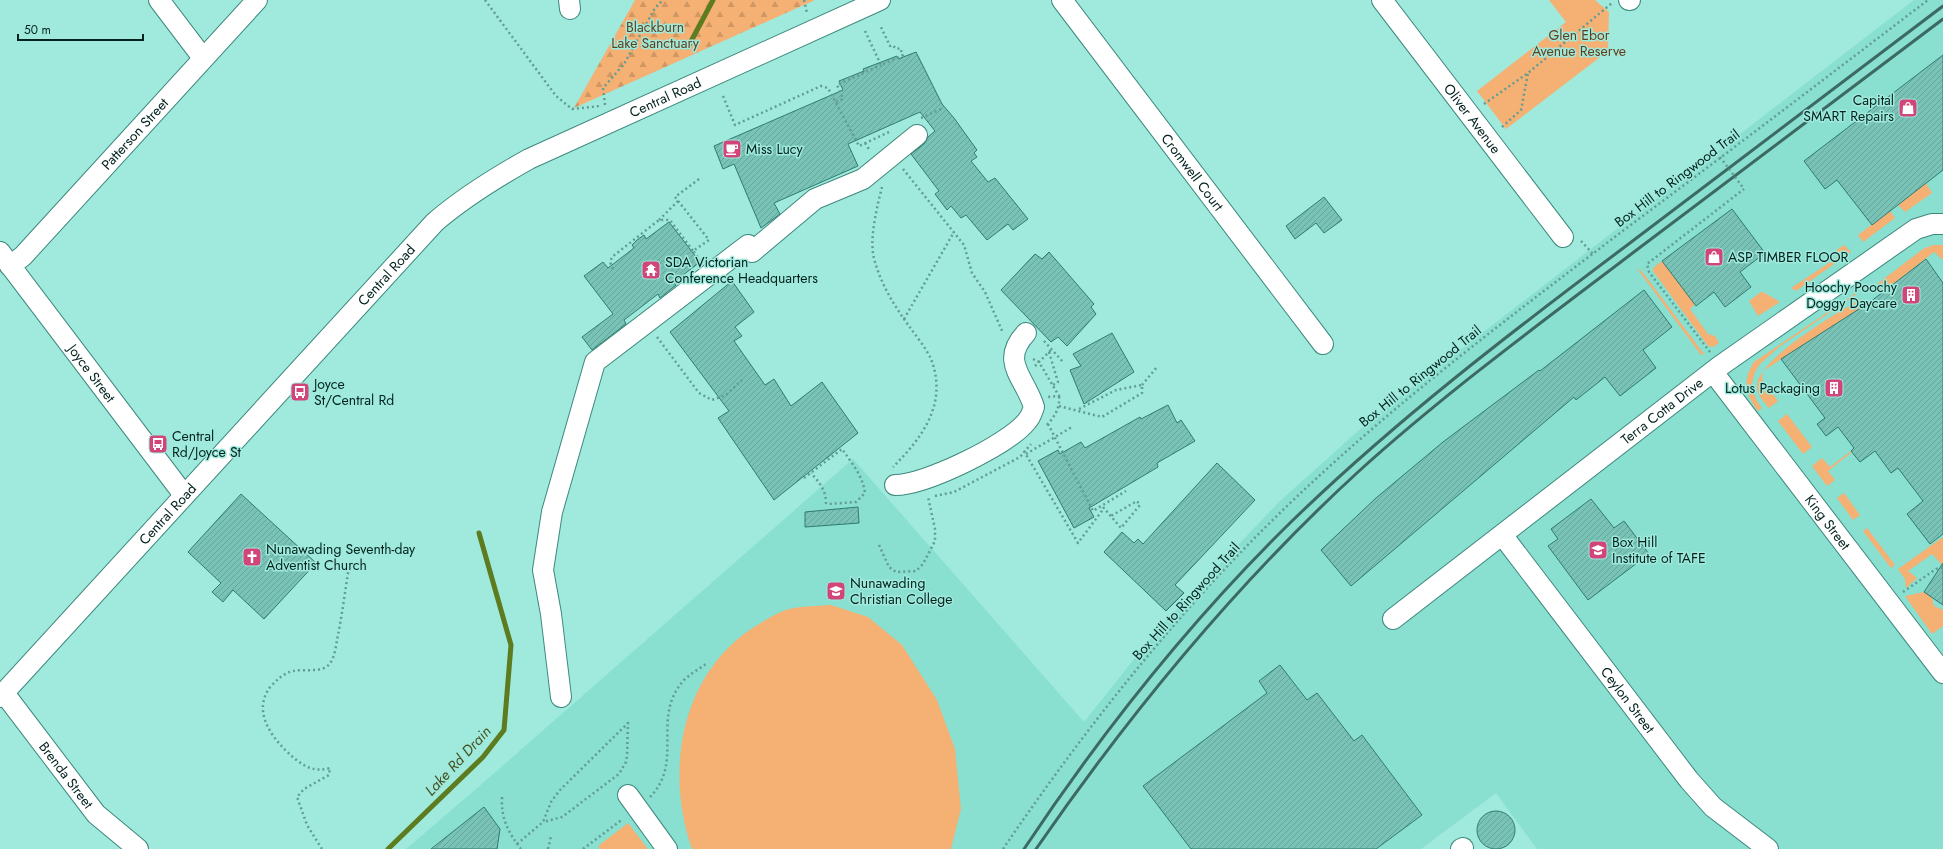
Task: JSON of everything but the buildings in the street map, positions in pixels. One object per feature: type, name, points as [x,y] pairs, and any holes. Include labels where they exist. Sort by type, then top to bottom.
[{"type":"street","points":[[159,0],[203,58]]},
{"type":"street","name":"Patterson Street","points":[[5,259],[23,256],[257,0]]},
{"type":"street","name":"Central Road","points":[[2,695],[430,228],[450,209],[490,181],[609,113],[880,0]]},
{"type":"street","name":"Cromwell Court","points":[[1062,0],[1323,344]]},
{"type":"street","name":"Oliver Avenue","points":[[1382,0],[1563,237]]},
{"type":"street","points":[[561,697],[551,614],[543,570],[552,512],[595,362],[711,273],[750,249],[816,199],[854,185],[864,179],[919,127]]},
{"type":"street","name":"Terra Cotta Drive","points":[[1394,619],[1717,369],[1916,229],[1932,224],[1943,224]]},
{"type":"street","name":"Joyce Street","points":[[5,259],[184,495]]},
{"type":"street","points":[[893,476],[907,485],[959,465],[1019,429],[1027,422],[1034,408],[1016,368],[1012,355],[1018,341],[1026,333]]},
{"type":"street","name":"King Street","points":[[1717,369],[1943,673]]},
{"type":"street","name":"Ceylon Street","points":[[1503,536],[1689,780],[1713,806],[1768,849]]},
{"type":"street","name":"Brenda Street","points":[[2,695],[92,809],[108,825],[138,849]]},
{"type":"street","points":[[633,801],[667,849]]},
{"type":"path","points":[[485,0],[556,96],[572,108],[609,113],[604,88],[624,64],[655,8],[663,0]]},
{"type":"path","points":[[1469,115],[1528,73],[1616,0]]},
{"type":"path","name":"Box Hill to Ringwood Trail","points":[[1003,849],[1067,758],[1169,631],[1284,509],[1344,453],[1429,379],[1928,0]]},
{"type":"path","points":[[836,102],[843,99],[837,85],[903,55],[900,48],[897,49],[892,45],[890,46],[880,25]]},
{"type":"path","points":[[865,32],[881,65]]},
{"type":"path","points":[[1488,140],[1521,110],[1528,73]]},
{"type":"path","points":[[723,96],[735,125],[821,86],[828,88],[859,146],[893,131]]},
{"type":"path","points":[[919,127],[941,109]]},
{"type":"path","points":[[866,143],[885,175],[879,199],[872,247],[874,261],[893,304],[931,359],[935,375],[936,395],[933,412],[928,425],[893,476]]},
{"type":"path","points":[[1717,369],[1649,272],[1647,264],[1744,189],[1720,157]]},
{"type":"path","points":[[899,163],[964,245],[972,273],[985,292],[1003,331],[1004,347],[1013,350]]},
{"type":"path","points":[[694,251],[709,240],[675,198],[699,179]]},
{"type":"path","points":[[613,269],[610,262],[612,257],[658,220],[678,201]]},
{"type":"path","points":[[658,220],[670,220],[711,273]]},
{"type":"path","points":[[904,319],[954,232]]},
{"type":"path","points":[[646,322],[699,393],[706,398],[712,400],[726,395],[742,380]]},
{"type":"path","points":[[1044,341],[1064,363]]},
{"type":"path","points":[[1022,380],[1052,349]]},
{"type":"path","points":[[1048,352],[1058,382],[1053,385]]},
{"type":"path","points":[[1077,410],[1116,390],[1142,385],[1157,367]]},
{"type":"path","points":[[1059,406],[1102,417],[1142,393],[1142,385]]},
{"type":"path","points":[[1043,430],[1056,415],[1059,406],[1059,396]]},
{"type":"path","points":[[1041,426],[1047,423],[1048,424]]},
{"type":"path","points":[[1048,424],[1093,511],[1103,507],[1126,491]]},
{"type":"path","points":[[879,545],[889,567],[896,572],[916,571],[927,560],[935,541],[935,530],[927,498],[954,492],[1072,427]]},
{"type":"path","points":[[1025,453],[1034,441]]},
{"type":"path","points":[[804,478],[842,449],[858,472],[864,486],[865,493],[856,502],[827,504],[821,485],[811,473]]},
{"type":"path","points":[[1025,453],[1078,543],[1103,507]]},
{"type":"path","points":[[1103,507],[1121,528],[1140,505],[1137,501],[1111,516]]},
{"type":"path","points":[[322,849],[307,825],[297,797],[304,789],[329,775],[330,768],[312,769],[303,765],[289,754],[274,739],[264,721],[263,706],[267,692],[280,677],[294,671],[322,669],[328,667],[333,659],[349,567]]},
{"type":"path","points":[[1901,594],[1936,569],[1943,568]]},
{"type":"path","points":[[583,849],[633,801],[653,794],[662,781],[668,755],[667,717],[672,699],[685,680],[706,664]]},
{"type":"path","points":[[517,844],[543,822],[562,817],[619,774],[626,762],[628,723],[559,791],[551,802],[543,822]]},
{"type":"path","points":[[502,797],[504,822],[521,849]]},
{"type":"path","points":[[548,849],[552,836]]},
{"type":"shaded area","points":[[1914,0],[1943,0],[1943,849],[1537,849],[1496,793],[1421,849],[406,849],[853,459],[1084,722],[1158,629],[1279,502],[1377,414]]},
{"type":"green space","name":"Blackburn Lake Sanctuary","points":[[635,0],[815,0],[574,108]]},
{"type":"green space","name":"Glen Ebor Avenue Reserve","points":[[1549,0],[1595,0],[1609,12],[1608,51],[1506,129],[1477,91],[1566,22]]},
{"type":"green space","points":[[1926,183],[1932,193],[1905,212],[1898,205]]},
{"type":"green space","points":[[1890,211],[1895,218],[1863,242],[1858,235]]},
{"type":"green space","points":[[1844,245],[1851,252],[1796,291],[1791,288],[1838,257],[1834,252]]},
{"type":"green space","points":[[1933,245],[1943,245],[1943,260],[1934,252],[1883,292],[1877,284],[1923,249]]},
{"type":"green space","points":[[1662,261],[1695,304],[1690,309],[1708,334],[1715,336],[1719,343],[1713,347],[1708,346],[1653,271],[1653,268]]},
{"type":"green space","points":[[1636,267],[1644,274],[1704,354],[1701,355]]},
{"type":"green space","points":[[1761,292],[1780,302],[1758,316],[1749,301]]},
{"type":"green space","points":[[1856,293],[1857,294],[1779,347],[1760,364],[1755,372],[1751,387],[1762,408],[1758,411],[1750,399],[1747,387],[1748,375],[1754,362]]},
{"type":"green space","points":[[1860,299],[1865,305],[1764,370],[1783,351],[1817,326]]},
{"type":"green space","points":[[1763,372],[1762,379],[1778,401],[1769,408],[1757,390],[1760,376]]},
{"type":"green space","points":[[1787,414],[1812,447],[1803,454],[1778,421]]},
{"type":"green space","points":[[1851,451],[1852,452],[1828,471],[1835,480],[1827,486],[1812,466],[1822,458],[1830,467]]},
{"type":"green space","points":[[1844,493],[1860,515],[1853,520],[1837,498]]},
{"type":"green space","points":[[1867,528],[1895,565],[1891,568],[1863,531]]},
{"type":"green space","points":[[1943,537],[1943,566],[1932,554],[1908,571],[1917,578],[1906,588],[1905,579],[1898,569]]},
{"type":"green space","points":[[1924,592],[1932,598],[1934,606],[1943,610],[1943,626],[1932,634],[1905,596]]},
{"type":"green space","points":[[831,605],[868,617],[902,645],[937,700],[955,749],[961,809],[951,849],[692,849],[684,819],[680,789],[680,758],[685,728],[694,699],[708,673],[727,649],[751,629],[774,615],[794,608]]},
{"type":"green space","points":[[628,823],[648,849],[600,849],[598,846]]},
{"type":"waterway","name":"Lake Rd Drain","points":[[688,47],[713,0]]},
{"type":"waterway","name":"Lake Rd Drain","points":[[388,849],[483,757],[504,730],[511,645],[479,533]]},
{"type":"railway","points":[[1024,849],[1084,762],[1183,638],[1254,560],[1330,485],[1412,413],[1496,345],[1943,6]]},
{"type":"railway","points":[[1036,849],[1109,748],[1186,652],[1269,559],[1358,472],[1424,415],[1492,360],[1943,19]]},
{"type":"place","name":"Capital SMART Repairs","points":[[1908,108]]},
{"type":"place","name":"Miss Lucy","points":[[732,149]]},
{"type":"place","name":"ASP TIMBER FLOOR","points":[[1714,257]]},
{"type":"place","name":"SDA Victorian Conference Headquarters","points":[[651,270]]},
{"type":"place","name":"Hoochy Poochy Doggy Daycare","points":[[1911,295]]},
{"type":"place","name":"Lotus Packaging","points":[[1834,388]]},
{"type":"place","name":"Joyce St/Central Rd","points":[[300,392]]},
{"type":"place","name":"Central Rd/Joyce St","points":[[158,444]]},
{"type":"place","name":"Box Hill Institute of TAFE","points":[[1598,550]]},
{"type":"place","name":"Nunawading Seventh-day Adventist Church","points":[[252,557]]},
{"type":"place","name":"Nunawading Christian College","points":[[836,591]]}]
